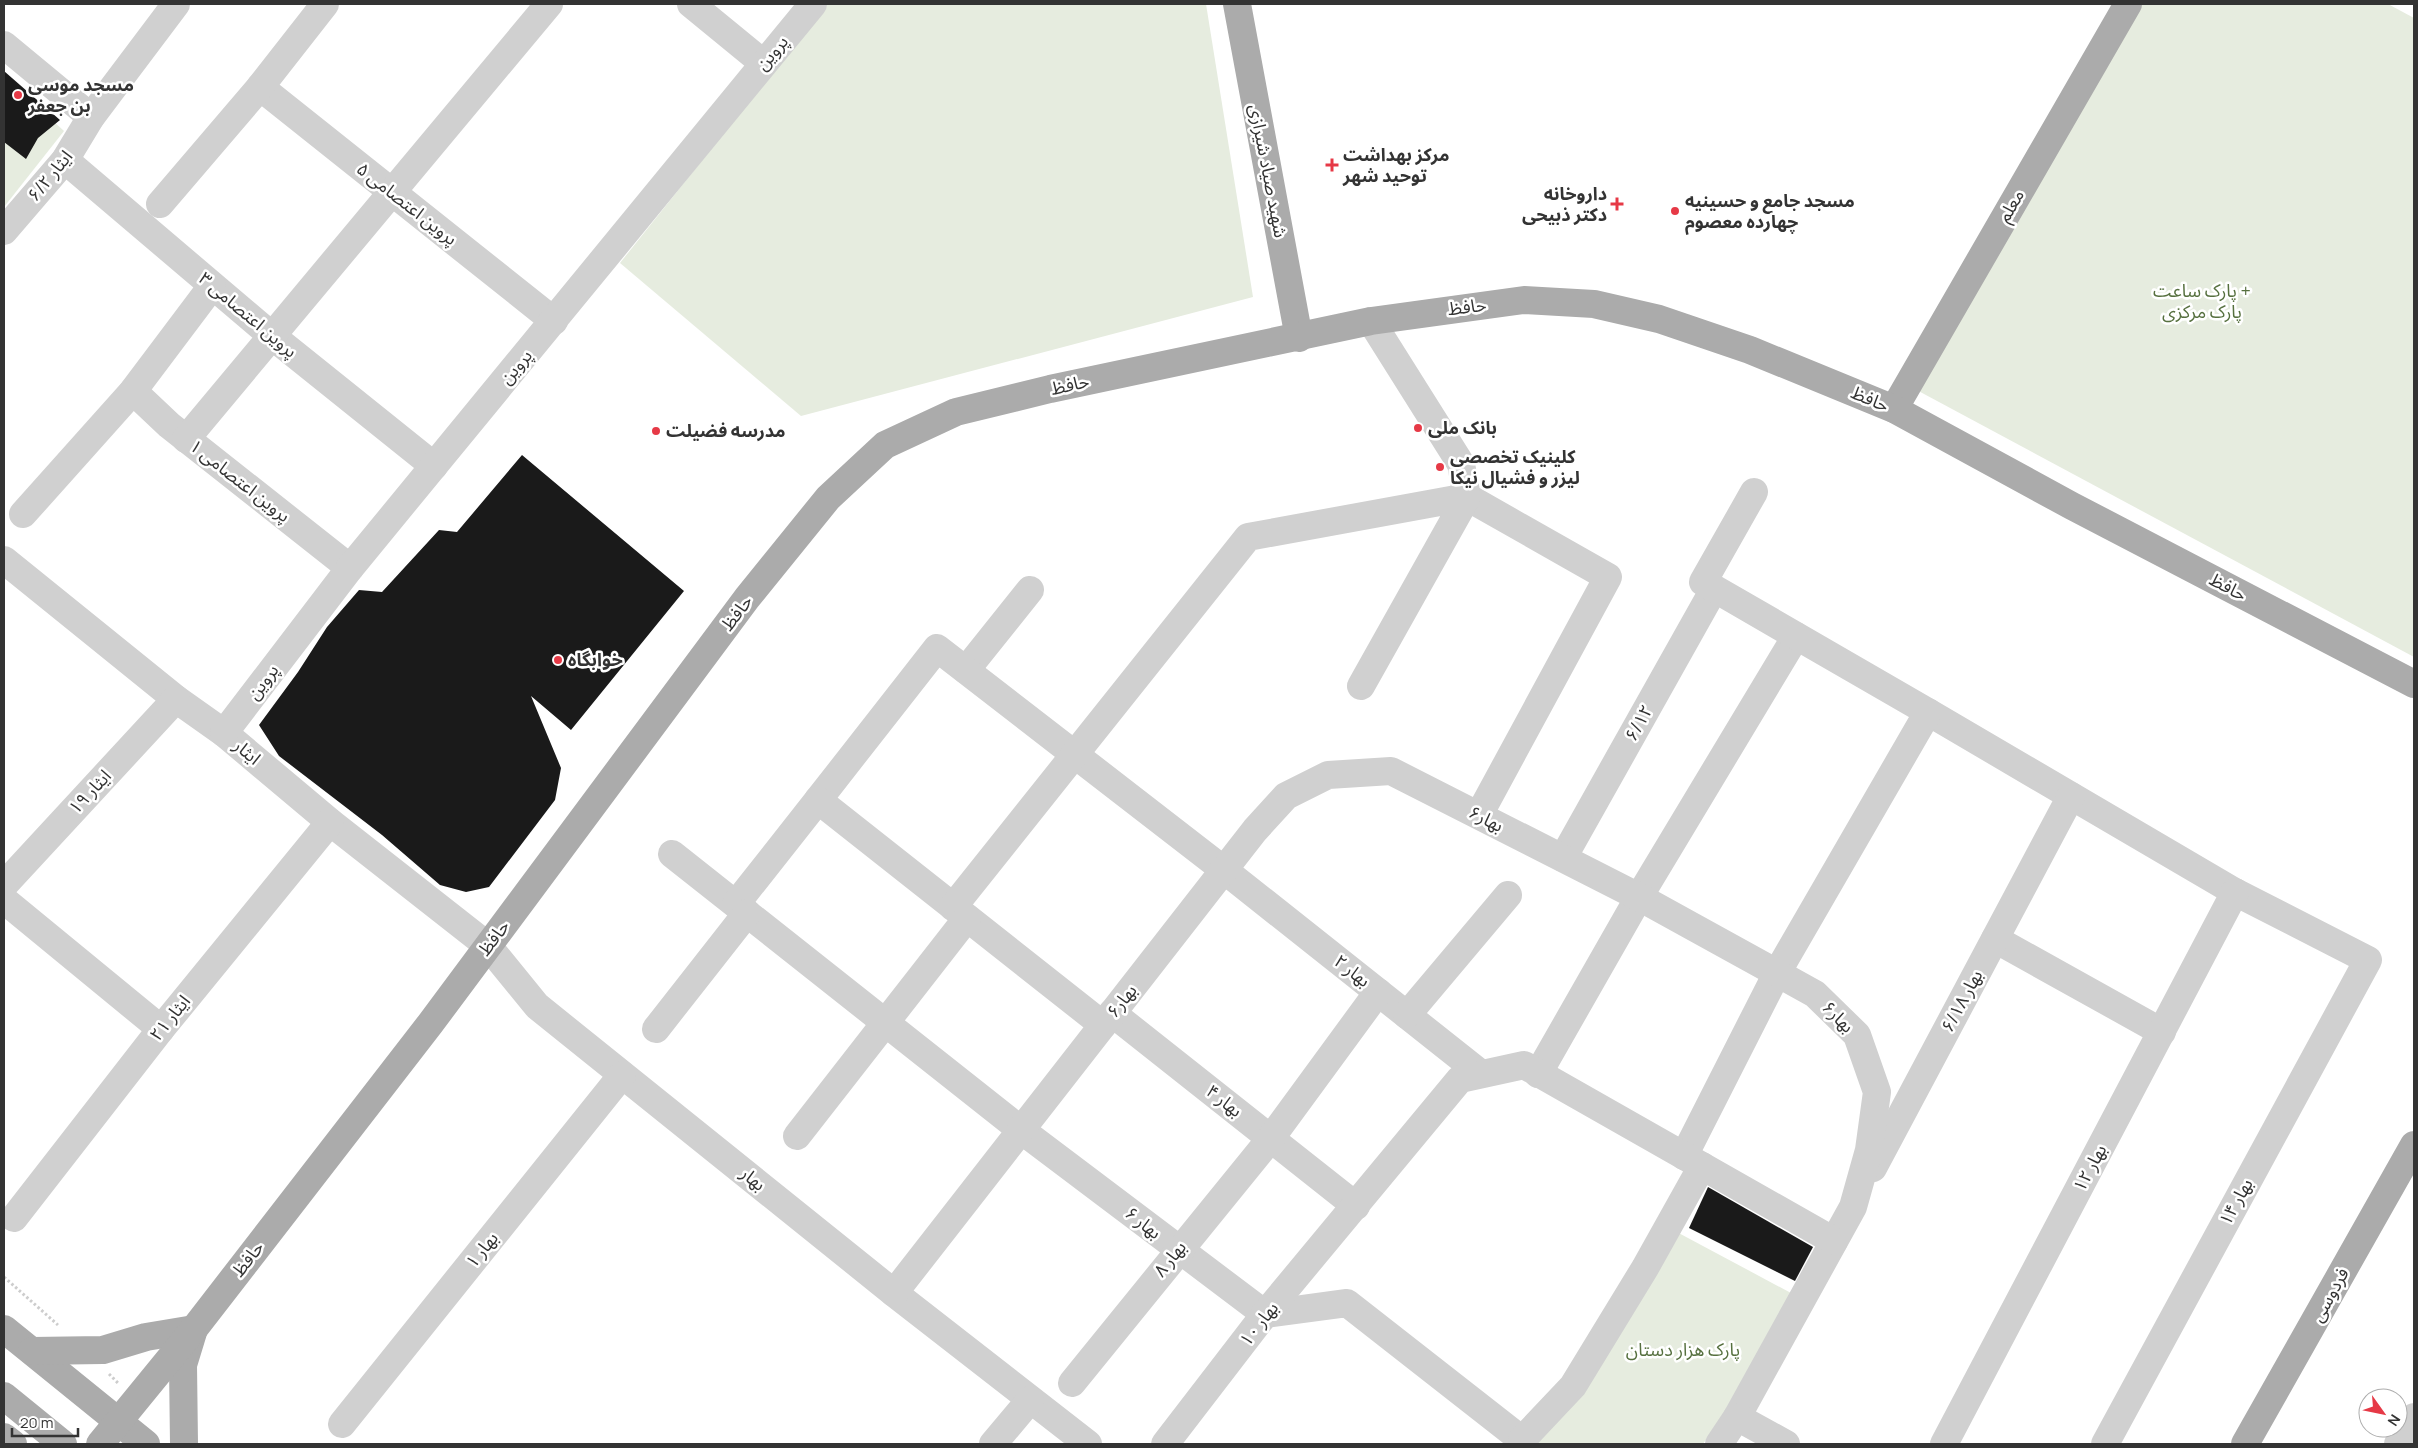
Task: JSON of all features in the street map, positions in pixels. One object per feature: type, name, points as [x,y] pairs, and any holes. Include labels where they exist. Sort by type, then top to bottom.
[{"type":"main road","name":"شهید صیاد شیرازی","points":[[1237,4],[1299,338]]},
{"type":"main road","name":"معلم","points":[[1894,409],[2128,4]]},
{"type":"main road","name":"حافظ","points":[[100,1444],[194,1329],[488,946],[754,590],[828,498],[885,445],[956,412],[1050,389],[1299,338],[1371,321],[1524,300],[1594,304],[1659,318],[1750,350],[1894,409],[2080,510],[2414,684]]},
{"type":"main road","name":"فردوسی","points":[[2245,1444],[2414,1145]]},
{"type":"main road","points":[[4,1329],[146,1444]]},
{"type":"main road","points":[[32,1351],[103,1350],[146,1337],[194,1329],[183,1365],[184,1444]]},
{"type":"main road","points":[[4,1396],[63,1444]]},
{"type":"main road","points":[[4,1436],[13,1444]]},
{"type":"street","name":"ایثار ۶/۲","points":[[4,232],[65,160],[91,117],[176,4]]},
{"type":"street","points":[[160,204],[260,87],[325,4]]},
{"type":"street","points":[[186,439],[549,4]]},
{"type":"street","points":[[690,4],[763,63]]},
{"type":"street","name":"پروین","points":[[224,733],[350,568],[813,4]]},
{"type":"street","points":[[4,45],[91,117]]},
{"type":"street","name":"پروین اعتصامی ۵","points":[[260,87],[554,320]]},
{"type":"street","name":"پروین اعتصامی ۳","points":[[65,160],[272,336],[434,466]]},
{"type":"street","points":[[23,514],[133,391],[212,286]]},
{"type":"street","points":[[1361,686],[1467,497],[1461,464],[1371,321]]},
{"type":"street","name":"پروین اعتصامی ۱","points":[[133,391],[186,439],[350,568]]},
{"type":"street","points":[[1754,492],[1703,582],[2236,892]]},
{"type":"street","points":[[797,1136],[886,1022],[960,913],[1074,754],[1248,537],[1467,497],[1608,577],[1479,815]]},
{"type":"street","name":"ایثار","points":[[5,564],[176,699],[224,733],[330,822],[488,946]]},
{"type":"street","name":"۶/۱۲","points":[[1563,858],[1714,589]]},
{"type":"street","points":[[966,670],[1030,590]]},
{"type":"street","points":[[1538,1074],[1639,896],[1796,636]]},
{"type":"street","name":"بهار ۲","points":[[818,800],[937,648],[1224,870],[1480,1073]]},
{"type":"street","name":"ایثار ۱۹","points":[[4,885],[176,699]]},
{"type":"street","points":[[1265,1314],[1347,1303],[1520,1442],[1573,1386],[1645,1268],[1777,973],[1928,712]]},
{"type":"street","name":"بهار۶","points":[[894,1293],[1255,830],[1286,796],[1328,775],[1391,771],[1639,896],[1815,994],[1857,1034],[1877,1092],[1869,1150],[1853,1207],[1737,1417]]},
{"type":"street","name":"بهار ۶/۱۸","points":[[1853,1207],[2071,796]]},
{"type":"street","points":[[656,1028],[818,800]]},
{"type":"street","name":"بهار ۴","points":[[818,800],[960,913],[1271,1138],[1356,1206]]},
{"type":"street","name":"ایثار ۲۱","points":[[14,1218],[161,1029],[330,822]]},
{"type":"street","name":"بهار ۶","points":[[672,854],[1021,1130],[1265,1314]]},
{"type":"street","name":"بهار ۱۴","points":[[2105,1444],[2368,960],[2236,892]]},
{"type":"street","name":"بهار ۱۲","points":[[1944,1444],[2236,892]]},
{"type":"street","points":[[1407,1015],[1508,896]]},
{"type":"street","points":[[4,900],[161,1029]]},
{"type":"street","points":[[1995,939],[2162,1032]]},
{"type":"street","name":"بهار","points":[[488,946],[537,1006],[894,1293],[1088,1444]]},
{"type":"street","name":"بهار ۸","points":[[1072,1383],[1178,1250],[1271,1138],[1378,992]]},
{"type":"street","name":"بهار ۱۰","points":[[1165,1444],[1265,1314],[1460,1079],[1480,1073],[1524,1065],[1834,1241]]},
{"type":"street","name":"بهار ۱","points":[[342,1424],[622,1075]]},
{"type":"street","points":[[993,1444],[1030,1400]]},
{"type":"street","points":[[1719,1444],[1737,1417],[1786,1444]]},
{"type":"street","points":[[2398,1444],[2414,1417]]},
{"type":"path","points":[[4,1277],[25,1295]]},
{"type":"green space","points":[[827,4],[1206,4],[1253,297],[801,416],[620,263]]},
{"type":"green space","name":"پارک ساعت + پارک مرکزی","points":[[2125,4],[2388,4],[2414,18],[2414,657],[1911,387]]},
{"type":"green space","points":[[4,76],[64,131],[4,207]]},
{"type":"green space","name":"پارک هزار دستان","points":[[1673,1230],[1791,1293],[1721,1418],[1703,1444],[1536,1444]]},
{"type":"building","name":"مسجد موسی بن جعفر","points":[[4,71],[60,120],[38,138],[26,159],[4,142]]},
{"type":"building","points":[[522,455],[684,591],[571,730],[531,696],[561,768],[555,800],[489,887],[466,892],[440,885],[382,835],[279,756],[259,725],[298,672],[327,627],[359,590],[382,592],[439,530],[457,532]]},
{"type":"building","points":[[1708,1187],[1813,1247],[1795,1281],[1689,1228]]},
{"type":"place","name":"مسجد موسی بن جعفر","points":[[18,95]]},
{"type":"place","name":"مرکز بهداشت توحید شهر","points":[[1332,165]]},
{"type":"place","name":"داروخانه دکتر ذبیحی","points":[[1617,204]]},
{"type":"place","name":"مسجد جامع و حسینیه چهارده معصوم","points":[[1675,211]]},
{"type":"place","name":"بانک ملی","points":[[1418,428]]},
{"type":"place","name":"مدرسه فضیلت","points":[[656,431]]},
{"type":"place","name":"کلینیک تخصصی لیزر و فشیال نیکا","points":[[1440,467]]},
{"type":"place","name":"خوابگاه","points":[[558,660]]}]
